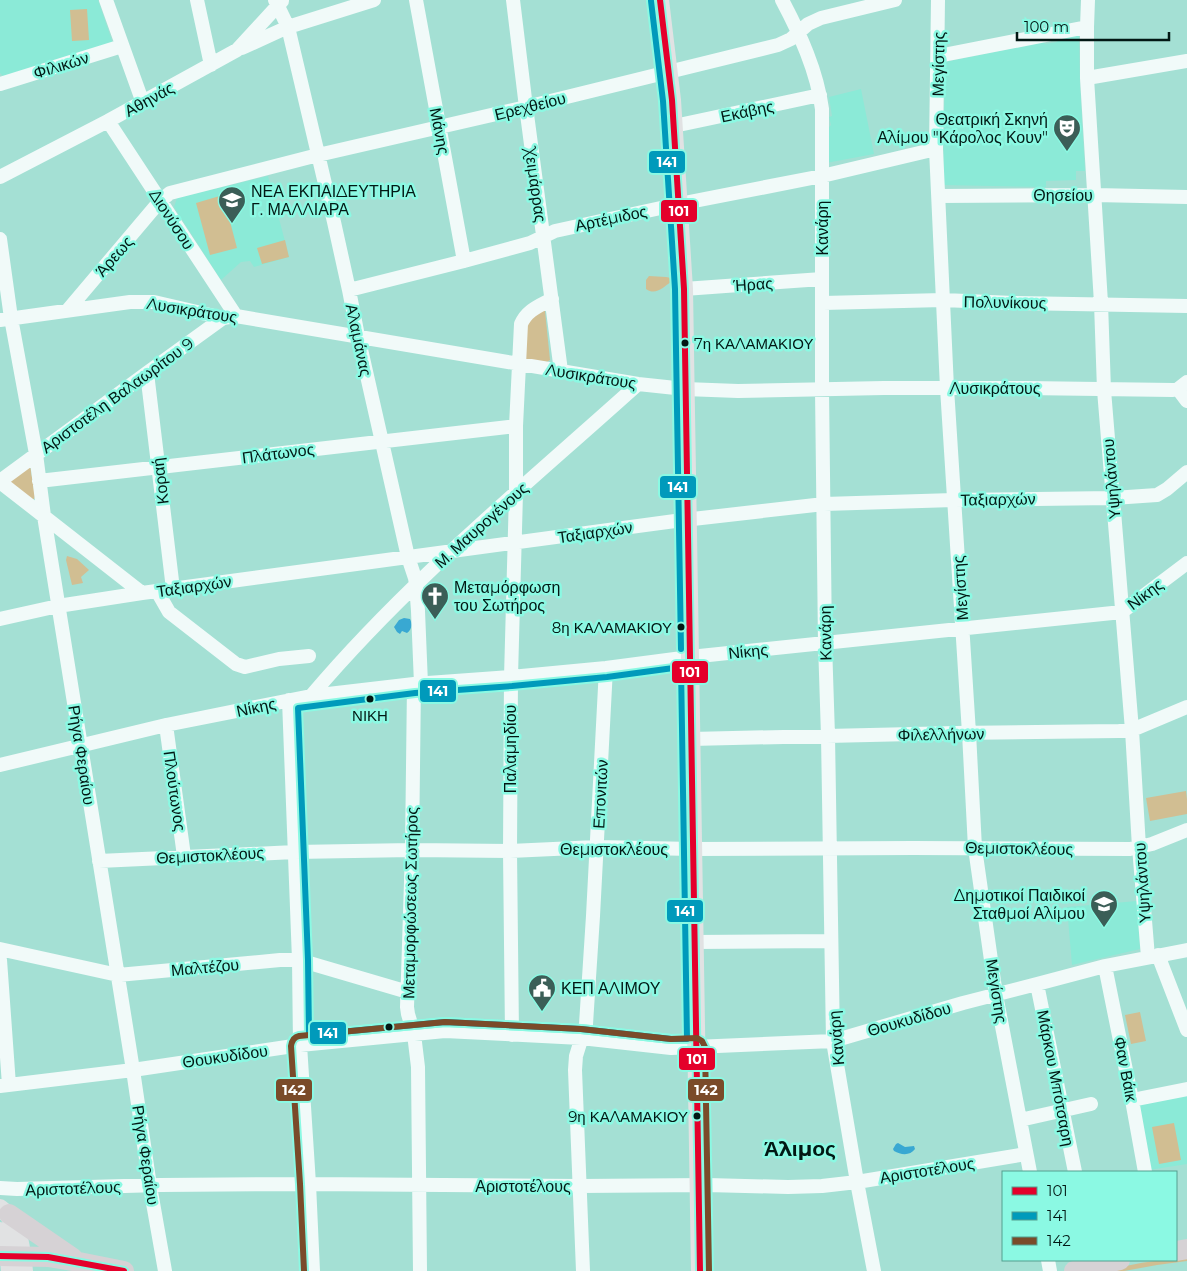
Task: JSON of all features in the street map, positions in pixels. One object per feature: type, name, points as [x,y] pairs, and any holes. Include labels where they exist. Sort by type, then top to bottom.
[{"type":"highway","points":[[3,1218],[79,1262]]},
{"type":"highway","points":[[13,1262],[48,1257],[124,1271]]},
{"type":"highway","points":[[1086,1266],[1114,1261]]},
{"type":"main road","points":[[660,0],[674,126],[684,289],[700,1271]]},
{"type":"main road","points":[[3,1218],[18,1235],[13,1262]]},
{"type":"street","points":[[106,0],[143,102]]},
{"type":"street","points":[[197,0],[211,65]]},
{"type":"street","points":[[237,50],[288,27],[374,0]]},
{"type":"street","name":"Μάνης","points":[[416,0],[464,261]]},
{"type":"street","name":"Χειμάρρας","points":[[513,0],[561,371]]},
{"type":"street","name":"Κανάρη","points":[[782,0],[799,33],[816,76],[822,109],[822,390],[825,643],[834,1041],[856,1182],[874,1271]]},
{"type":"street","name":"Ερεχθείου","points":[[160,201],[170,193],[318,155],[439,128],[778,45],[791,39],[808,24],[821,18],[895,0]]},
{"type":"street","name":"Μεγίστης","points":[[938,0],[936,149],[947,388],[975,848],[996,995],[1030,1171]]},
{"type":"street","name":"Υψηλάντου","points":[[1088,0],[1087,78],[1101,304],[1104,390],[1132,730],[1139,847],[1153,956],[1187,1030]]},
{"type":"street","name":"Αθηνάς","points":[[0,177],[108,121],[237,50],[278,2]]},
{"type":"street","name":"Αλαμάνας","points":[[278,2],[288,27],[408,557],[415,578],[418,611],[417,684]]},
{"type":"street","points":[[938,56],[1087,27]]},
{"type":"street","name":"Φιλικών","points":[[0,84],[122,46]]},
{"type":"street","points":[[1087,78],[1187,61]]},
{"type":"street","name":"Εκάβης","points":[[674,126],[820,95]]},
{"type":"street","name":"Διονύσου","points":[[108,121],[160,201],[230,317]]},
{"type":"street","name":"Αρτέμιδος","points":[[349,290],[530,243],[555,231],[822,176],[936,149]]},
{"type":"street","name":"Θησείου","points":[[939,196],[1095,195],[1187,197]]},
{"type":"street","name":"Άρεως","points":[[67,311],[160,201]]},
{"type":"street","name":"Ρήγα Φεραίου","points":[[0,239],[5,319],[36,454],[58,606],[165,1271]]},
{"type":"street","name":"Ήρας","points":[[684,289],[822,279]]},
{"type":"street","name":"Παλαμηδίου","points":[[512,1035],[511,677],[520,324],[527,312],[552,299]]},
{"type":"street","name":"Πολυνίκους","points":[[823,303],[943,300],[1187,306]]},
{"type":"street","name":"Λυσικράτους","points":[[5,319],[130,302],[154,302],[230,317],[358,336],[638,384],[685,389],[738,391],[947,388],[1173,390],[1182,386]]},
{"type":"street","name":"Αριστοτέλη Βαλαωρίτου 9","points":[[0,482],[147,372],[230,317]]},
{"type":"street","name":"Κοραή","points":[[147,372],[173,589]]},
{"type":"street","name":"Μ. Μαυρογένους","points":[[311,696],[340,662],[416,584],[638,384]]},
{"type":"street","points":[[1182,386],[1187,401]]},
{"type":"street","name":"Πλάτωνος","points":[[39,481],[516,426]]},
{"type":"street","name":"Ταξιαρχών","points":[[0,619],[58,606],[142,593],[687,520],[824,504],[1113,498],[1157,495],[1187,472]]},
{"type":"street","points":[[0,482],[142,593]]},
{"type":"street","name":"Νίκης","points":[[0,765],[166,725],[311,696],[417,684],[606,668],[690,657],[1122,612],[1187,563]]},
{"type":"street","points":[[157,591],[168,612],[236,664],[245,667],[279,659],[309,656]]},
{"type":"street","name":"Επονιτών","points":[[583,1271],[575,1070],[576,1056],[586,1024],[606,668]]},
{"type":"street","name":"Μεταμορφώσεως Σωτήρος","points":[[417,684],[408,1014],[414,1034],[418,1067],[420,1271]]},
{"type":"street","points":[[289,700],[299,960],[300,1045],[313,1271]]},
{"type":"street","name":"Φιλελλήνων","points":[[691,739],[1119,731],[1132,730],[1187,707]]},
{"type":"street","name":"Πλούτωνος","points":[[166,725],[184,856]]},
{"type":"street","name":"Θεμιστοκλέους","points":[[99,860],[295,852],[510,851],[597,847],[693,849],[1130,849],[1152,844],[1187,830]]},
{"type":"street","points":[[694,942],[831,941]]},
{"type":"street","name":"Μαλτέζου","points":[[0,949],[118,974],[299,960],[408,992]]},
{"type":"street","name":"Θουκυδίδου","points":[[5,1085],[133,1070],[300,1045],[445,1031],[582,1038],[671,1048],[834,1041],[963,1003],[1105,966],[1187,950]]},
{"type":"street","points":[[0,960],[5,1085]]},
{"type":"street","name":"Φαν Βάικ","points":[[1105,966],[1145,1171]]},
{"type":"street","name":"Μάρκου Μπότσαρη","points":[[1037,984],[1075,1171]]},
{"type":"street","points":[[1132,1100],[1187,1089]]},
{"type":"street","points":[[1020,1120],[1091,1104]]},
{"type":"street","name":"Αριστοτέλους","points":[[0,1188],[309,1184],[419,1186],[822,1186],[1026,1154]]},
{"type":"street","name":"Αριστοτέλους","points":[[3,1218],[8,1198],[17,1189]]},
{"type":"shaded area","points":[[0,0],[98,0],[113,44],[5,78],[0,73]]},
{"type":"shaded area","points":[[87,9],[89,40],[72,41],[70,10]]},
{"type":"shaded area","points":[[1079,35],[1085,171],[1076,171],[1076,180],[1046,181],[1046,187],[943,185],[945,62],[1044,42],[1045,44],[1057,42],[1059,39]]},
{"type":"shaded area","points":[[861,89],[874,154],[826,163],[826,132],[831,125],[829,117],[832,116],[829,97]]},
{"type":"shaded area","name":"ΝΕΑ ΕΚΠΑΙΔΕΥΤΗΡΙΑ Γ. ΜΑΛΛΙΑΡΑ","points":[[268,176],[289,257],[254,267],[250,261],[241,262],[221,280],[174,207],[177,198]]},
{"type":"shaded area","points":[[223,195],[237,248],[210,255],[196,203]]},
{"type":"shaded area","points":[[285,240],[289,257],[262,264],[257,248]]},
{"type":"shaded area","points":[[649,276],[671,278],[671,282],[653,292],[646,289],[646,280]]},
{"type":"shaded area","points":[[540,311],[545,311],[550,360],[547,362],[523,359],[526,320]]},
{"type":"shaded area","points":[[30,465],[34,499],[31,499],[10,483],[9,475]]},
{"type":"shaded area","points":[[67,556],[77,559],[89,570],[81,577],[83,583],[72,585],[66,560]]},
{"type":"shaded area","points":[[1186,791],[1187,814],[1150,821],[1146,798]]},
{"type":"shaded area","name":"Δημοτικοί Παιδικοί Σταθμοί Αλίμου","points":[[1137,901],[1140,949],[1072,965],[1067,907]]},
{"type":"shaded area","points":[[1140,1012],[1146,1041],[1131,1044],[1125,1015]]},
{"type":"shaded area","points":[[1187,1094],[1187,1164],[1149,1170],[1137,1105]]},
{"type":"shaded area","points":[[1174,1123],[1181,1160],[1159,1164],[1152,1127]]},
{"type":"shaded area","points":[[1187,1257],[1187,1261],[1124,1271],[1104,1271],[1153,1261],[1177,1261]]},
{"type":"water","points":[[404,618],[410,619],[411,627],[407,633],[402,631],[400,634],[394,627],[399,620]]},
{"type":"water","points":[[898,1143],[905,1147],[914,1146],[915,1149],[908,1154],[894,1151],[893,1149]]},
{"type":"transit line","name":"101","points":[[660,0],[672,100],[684,289],[700,1271]]},
{"type":"transit line","name":"141","points":[[651,1],[663,101],[675,289],[681,649]]},
{"type":"transit line","name":"141","points":[[681,667],[687,1039],[671,1039],[581,1029],[445,1022],[309,1035],[308,960],[298,708],[415,693],[607,677],[681,667]]},
{"type":"transit line","name":"142","points":[[304,1271],[291,1046],[293,1040],[299,1036],[445,1022],[581,1029],[671,1039],[697,1038],[702,1041],[705,1047],[709,1271]]},
{"type":"transit line","name":"101","points":[[0,1256],[48,1257],[124,1271]]},
{"type":"place","name":"Θεατρική Σκηνή Αλίμου \"Κάρολος Κουν\"","points":[[1067,152]]},
{"type":"place","name":"ΝΕΑ ΕΚΠΑΙΔΕΥΤΗΡΙΑ Γ. ΜΑΛΛΙΑΡΑ","points":[[232,224]]},
{"type":"place","name":"7η ΚΑΛΑΜΑΚΙΟΥ","points":[[685,343]]},
{"type":"place","name":"Μεταμόρφωση του Σωτήρος","points":[[435,620]]},
{"type":"place","name":"8η ΚΑΛΑΜΑΚΙΟΥ","points":[[681,627]]},
{"type":"place","name":"ΝΙΚΗ","points":[[370,699]]},
{"type":"place","name":"Δημοτικοί Παιδικοί Σταθμοί Αλίμου","points":[[1104,928]]},
{"type":"place","name":"ΚΕΠ ΑΛΙΜΟΥ","points":[[542,1012]]},
{"type":"place","name":"9η ΚΑΛΑΜΑΚΙΟΥ","points":[[697,1116]]},
{"type":"district","name":"Άλιμος","points":[[800,1149]]}]
